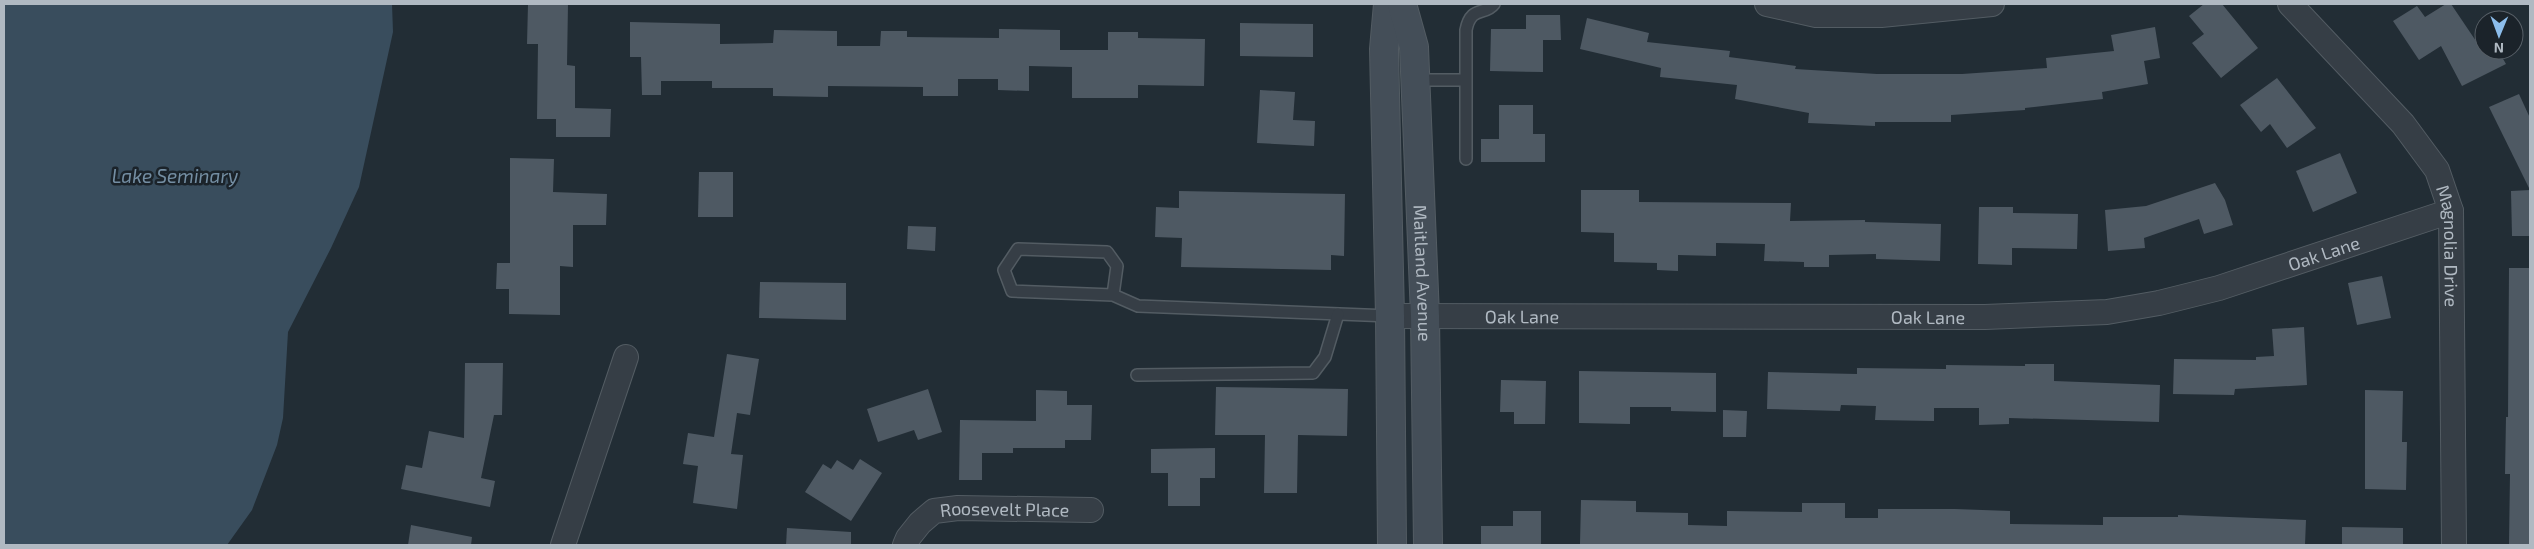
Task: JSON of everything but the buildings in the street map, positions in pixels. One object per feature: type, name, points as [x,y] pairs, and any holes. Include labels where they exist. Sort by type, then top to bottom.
[{"type":"main road","name":"Maitland Avenue","points":[[1388,4],[1384,49],[1390,316],[1392,545]]},
{"type":"main road","name":"Maitland Avenue","points":[[1402,4],[1414,47],[1425,316],[1428,545]]},
{"type":"street","points":[[1767,4],[1816,15],[1872,15],[1992,4]]},
{"type":"street","name":"Magnolia Drive","points":[[2290,4],[2403,124],[2437,170],[2451,211],[2454,545]]},
{"type":"street","name":"Oak Lane","points":[[1390,316],[1985,317],[2107,312],[2159,303],[2219,288],[2451,211]]},
{"type":"street","points":[[563,545],[626,357]]},
{"type":"street","name":"Roosevelt Place","points":[[905,545],[920,523],[934,511],[958,508],[1091,510]]},
{"type":"lane","points":[[1466,159],[1465,80],[1467,24],[1478,10],[1492,7],[1494,4]]},
{"type":"lane","points":[[1415,80],[1465,80]]},
{"type":"lane","points":[[1113,295],[1116,266],[1107,252],[1018,249],[1004,270],[1012,291],[1113,295],[1138,306],[1390,316]]},
{"type":"lane","points":[[1137,375],[1313,373],[1325,357],[1338,314]]},
{"type":"water","name":"Lake Seminary","points":[[4,4],[392,4],[393,32],[359,187],[331,248],[288,332],[283,418],[277,445],[252,510],[227,545],[4,545]]}]
